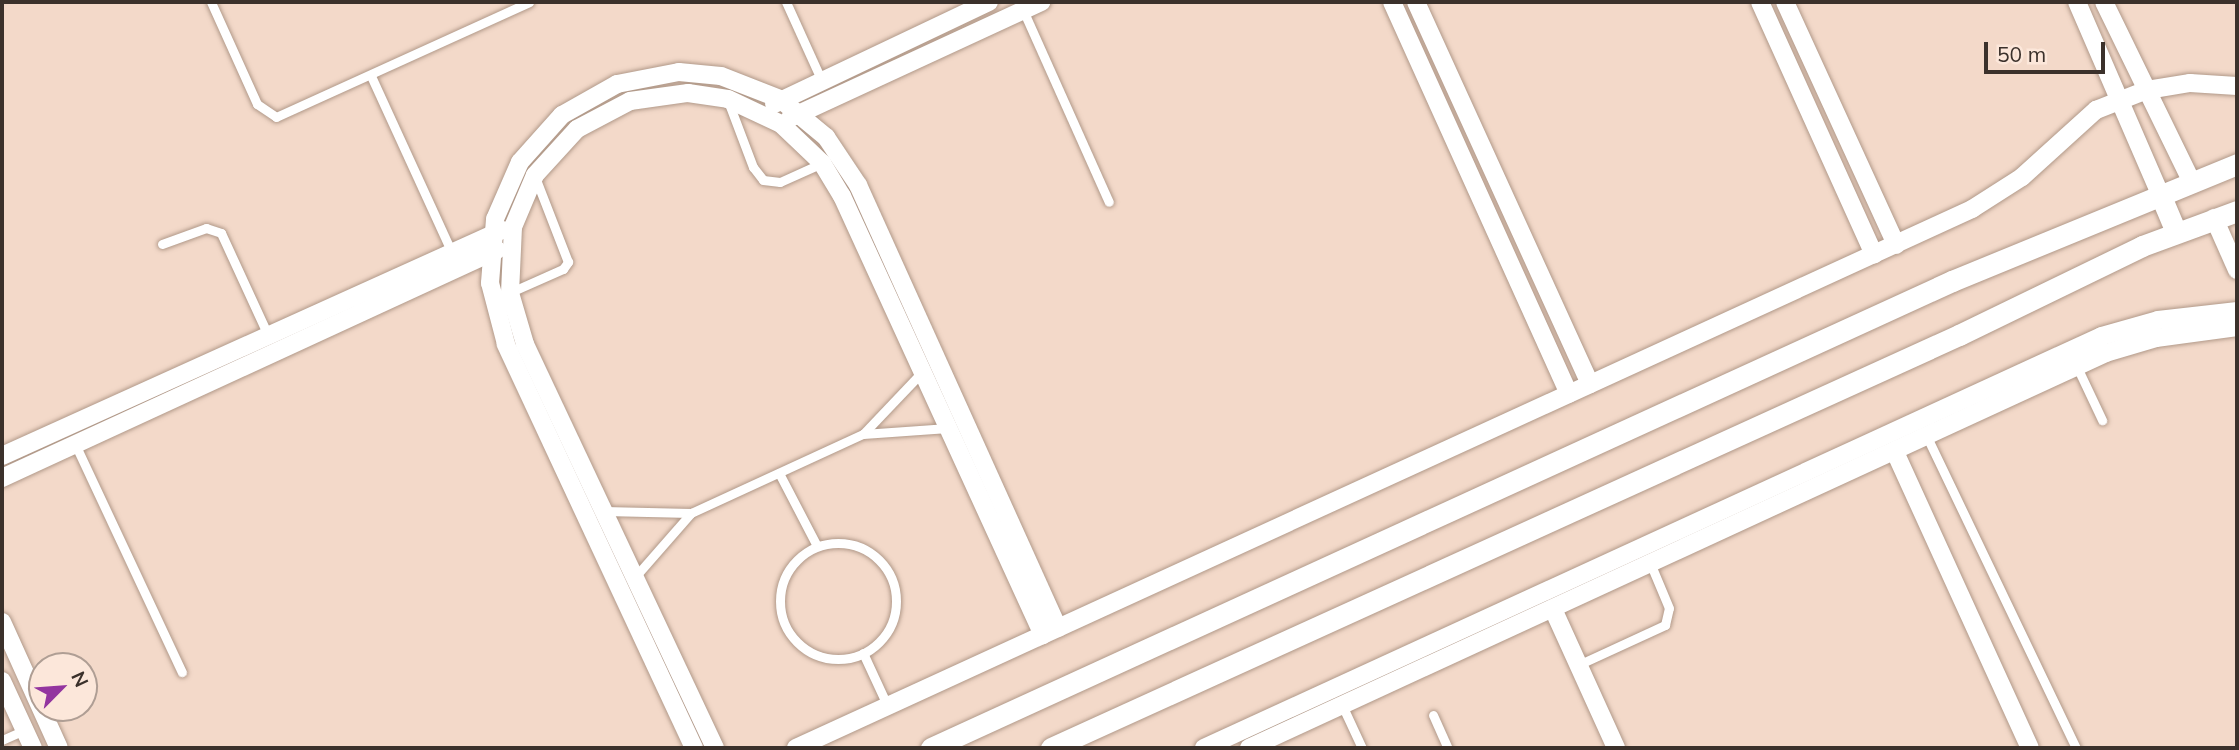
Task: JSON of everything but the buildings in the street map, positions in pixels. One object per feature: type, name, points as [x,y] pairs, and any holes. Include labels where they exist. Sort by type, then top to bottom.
[{"type":"street","points":[[765,114],[780,99],[989,2]]},
{"type":"street","points":[[781,124],[799,112],[1041,2]]},
{"type":"street","points":[[1392,2],[1569,394]]},
{"type":"street","points":[[1416,2],[1590,384]]},
{"type":"street","points":[[1760,2],[1874,255]]},
{"type":"street","points":[[1785,2],[1896,246]]},
{"type":"street","points":[[2077,2],[2176,232]]},
{"type":"street","points":[[2104,2],[2191,180]]},
{"type":"street","points":[[694,748],[506,344],[494,303],[491,252],[493,231],[510,180],[532,144],[562,115],[598,92],[637,78],[679,72],[721,76],[780,99],[799,112],[838,152],[858,185],[1051,631]]},
{"type":"street","points":[[796,748],[1896,246],[2005,190],[2080,121],[2119,99],[2147,90],[2190,83],[2237,86]]},
{"type":"street","points":[[715,748],[525,344],[510,293],[509,250],[512,232],[535,175],[562,141],[611,108],[668,94],[728,99],[765,114],[781,124],[822,163],[948,428],[1051,631]]},
{"type":"street","points":[[931,748],[1952,281],[2191,180],[2237,164]]},
{"type":"street","points":[[1051,748],[1232,670],[2176,232],[2237,211]]},
{"type":"street","points":[[2214,218],[2237,270]]},
{"type":"street","points":[[2,456],[493,231],[512,232]]},
{"type":"street","points":[[2,478],[491,252],[509,250]]},
{"type":"street","points":[[1204,748],[2102,336],[2158,320],[2237,311]]},
{"type":"street","points":[[1249,748],[2077,367],[2134,343],[2237,327]]},
{"type":"street","points":[[1895,452],[2030,748]]},
{"type":"street","points":[[1553,609],[1612,745]]},
{"type":"street","points":[[2,622],[59,748]]},
{"type":"street","points":[[2,681],[33,748]]},
{"type":"lane","points":[[211,2],[257,104],[270,116],[288,115],[528,2]]},
{"type":"lane","points":[[786,2],[821,79]]},
{"type":"lane","points":[[1023,10],[1109,202]]},
{"type":"lane","points":[[371,76],[451,250]]},
{"type":"lane","points":[[728,99],[752,167],[763,180],[780,182],[822,163]]},
{"type":"lane","points":[[510,293],[560,271],[568,262],[535,175]]},
{"type":"lane","points":[[162,244],[206,228],[221,233],[268,335]]},
{"type":"lane","points":[[2077,367],[2102,420]]},
{"type":"lane","points":[[863,434],[922,372]]},
{"type":"lane","points":[[635,577],[691,513],[863,434],[948,428]]},
{"type":"lane","points":[[1927,437],[2076,748]]},
{"type":"lane","points":[[75,444],[182,672]]},
{"type":"lane","points":[[779,473],[817,546]]},
{"type":"lane","points":[[604,511],[691,513]]},
{"type":"lane","points":[[840,542],[863,548],[882,563],[894,583],[896,607],[889,629],[863,653],[841,659],[818,655],[798,643],[785,624],[780,601],[784,578],[797,559],[817,546],[840,542]]},
{"type":"lane","points":[[1578,665],[1665,625],[1670,608],[1651,565]]},
{"type":"lane","points":[[863,653],[888,707]]},
{"type":"lane","points":[[1342,705],[1362,748]]},
{"type":"lane","points":[[1433,715],[1448,748]]},
{"type":"lane","points":[[2,740],[24,730]]}]
